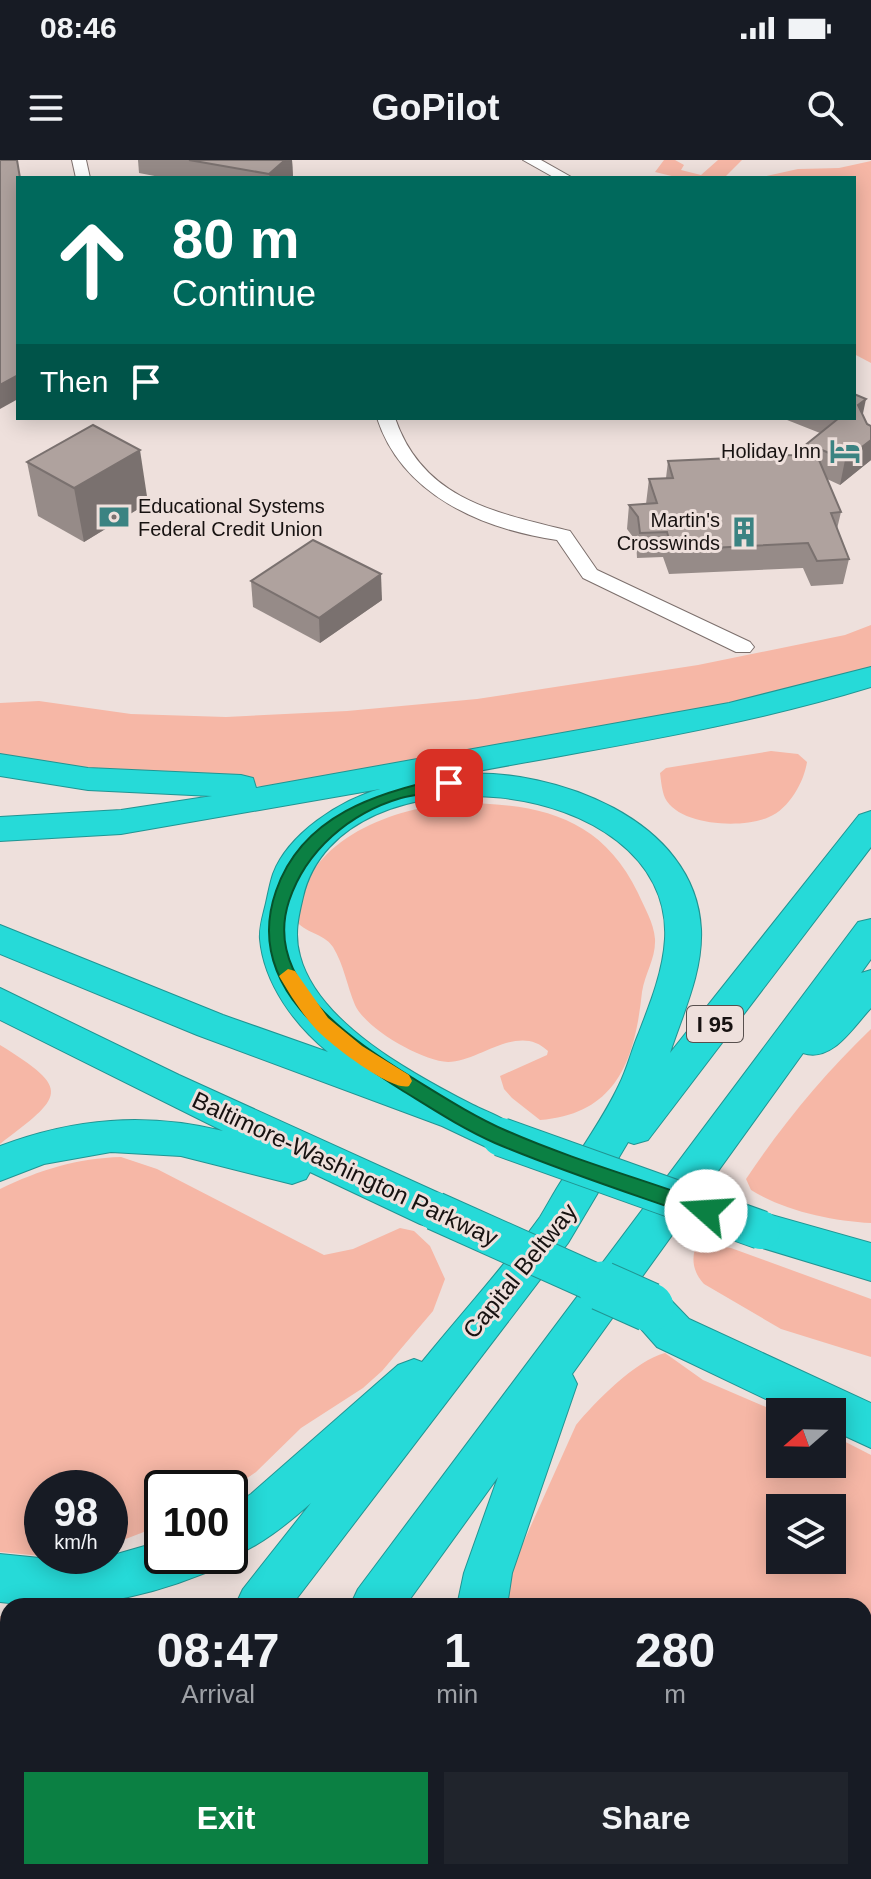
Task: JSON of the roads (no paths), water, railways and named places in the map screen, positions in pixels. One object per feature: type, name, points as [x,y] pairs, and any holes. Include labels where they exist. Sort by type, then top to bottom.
[{"type":"highway","points":[[0,829],[121,822],[729,714],[871,677]]},
{"type":"highway","points":[[0,765],[88,779],[203,786],[267,786],[391,774]]},
{"type":"highway","points":[[456,1115],[355,1051],[321,1023],[286,972],[278,941],[279,908],[289,877],[301,858],[327,831],[365,806],[397,794],[449,783],[499,782],[542,789],[584,804],[637,839],[656,859],[676,891],[683,927],[682,957],[675,984],[637,1089],[557,1224]]},
{"type":"highway","name":"Capital Beltway","points":[[266,1598],[478,1322],[871,823]]},
{"type":"highway","points":[[381,1598],[871,932]]},
{"type":"highway","points":[[0,939],[210,1025],[456,1115],[501,1137],[761,1230],[871,1262]]},
{"type":"highway","points":[[709,1155],[871,984]]},
{"type":"highway","name":"Baltimore-Washington Parkway","points":[[0,1003],[165,1086],[421,1204],[649,1307],[871,1401]]},
{"type":"highway","points":[[0,1164],[54,1143],[87,1136],[162,1134],[235,1150],[421,1204]]},
{"type":"highway","points":[[649,1307],[673,1333],[871,1426]]},
{"type":"highway","points":[[248,1523],[268,1510],[478,1322]]},
{"type":"highway","points":[[483,1598],[488,1573],[567,1347]]},
{"type":"highway","points":[[0,1578],[42,1584],[107,1581],[144,1570]]},
{"type":"street","points":[[530,160],[562,176]]},
{"type":"street","points":[[387,420],[396,444],[421,476],[439,489],[503,521],[563,535],[590,574],[743,647]]},
{"type":"place","name":"Holiday Inn","points":[[845,451]]},
{"type":"place","name":"Educational Systems Federal Credit Union","points":[[114,517]]},
{"type":"place","name":"Martin's Crosswinds","points":[[744,532]]}]
